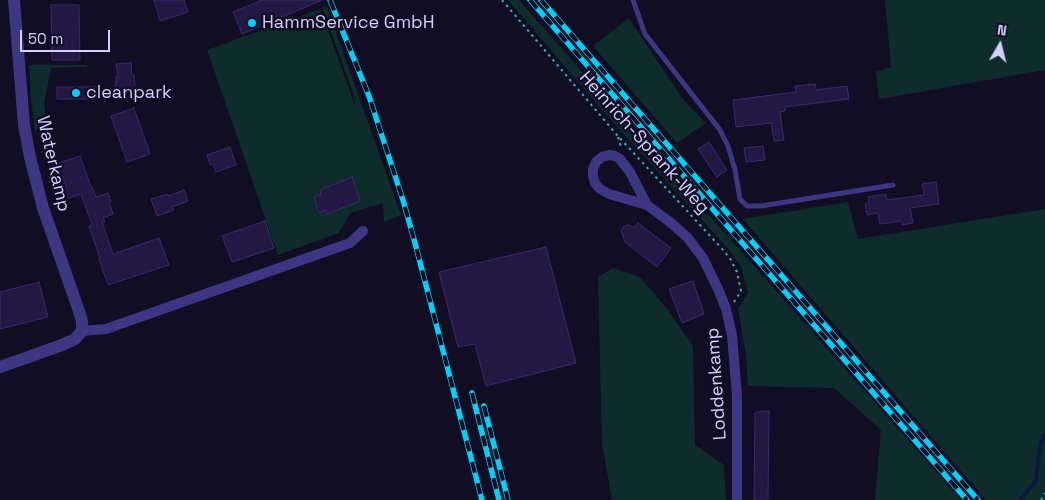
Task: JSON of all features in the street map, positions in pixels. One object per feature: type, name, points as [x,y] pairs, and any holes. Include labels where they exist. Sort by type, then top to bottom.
[{"type":"street","name":"Waterkamp","points":[[14,0],[24,125],[30,157],[43,208],[80,314],[82,331]]},
{"type":"street","name":"Loddenkamp","points":[[647,205],[630,172],[620,159],[610,155],[602,157],[596,162],[593,176],[595,183],[600,189],[609,194],[647,205],[670,222],[687,237],[702,258],[719,291],[726,309],[732,335],[737,396],[737,500]]},
{"type":"street","points":[[0,367],[75,340],[82,331],[106,329],[350,243],[363,231]]},
{"type":"lane","points":[[633,0],[646,34],[720,130],[728,146],[735,170],[740,199],[747,206],[761,206],[894,185]]},
{"type":"path","name":"Heinrich-Sprank-Weg","points":[[502,0],[617,135],[724,250],[737,272],[741,291],[735,302],[726,309]]},
{"type":"path","points":[[1041,500],[1045,493]]},
{"type":"green space","points":[[508,0],[519,0],[961,500],[875,500],[881,430],[834,388],[748,386],[746,355],[738,309],[748,293],[741,267],[729,250],[602,110]]},
{"type":"green space","points":[[885,0],[1045,0],[1045,70],[879,99],[876,72],[891,67]]},
{"type":"green space","points":[[322,7],[327,7],[401,215],[384,222],[383,203],[350,213],[339,233],[278,255],[207,50],[320,9],[356,108],[353,93]]},
{"type":"green space","points":[[629,18],[682,98],[706,123],[677,143],[593,46]]},
{"type":"green space","points":[[29,65],[87,65],[87,67],[51,68],[44,105],[45,124],[35,131],[31,99]]},
{"type":"green space","points":[[848,202],[858,239],[1045,209],[1045,500],[986,500],[743,219]]},
{"type":"green space","points":[[613,268],[640,277],[668,310],[693,346],[695,445],[724,465],[726,500],[612,500],[602,443],[598,277]]},
{"type":"building","points":[[154,0],[184,0],[188,12],[160,21]]},
{"type":"building","name":"HammService GmbH","points":[[262,0],[322,0],[242,34],[233,12]]},
{"type":"building","points":[[51,5],[79,5],[80,60],[52,60]]},
{"type":"building","points":[[131,63],[136,95],[118,97],[115,89],[116,77],[118,77],[116,64]]},
{"type":"building","points":[[815,84],[816,90],[847,86],[849,99],[785,107],[785,111],[780,112],[784,140],[774,141],[771,123],[736,127],[733,100],[796,92],[795,86]]},
{"type":"building","name":"cleanpark","points":[[57,87],[96,87],[96,99],[57,99]]},
{"type":"building","points":[[134,108],[150,154],[127,162],[111,116]]},
{"type":"building","points":[[709,142],[727,170],[717,177],[698,149]]},
{"type":"building","points":[[763,146],[765,160],[746,162],[744,148]]},
{"type":"building","points":[[230,147],[236,165],[216,172],[213,164],[210,165],[207,155]]},
{"type":"building","points":[[80,156],[96,197],[108,193],[113,214],[103,218],[105,222],[102,222],[113,254],[159,238],[169,265],[108,285],[89,226],[92,225],[81,194],[61,201],[57,190],[66,186],[58,163]]},
{"type":"building","points":[[352,177],[360,201],[327,214],[326,210],[319,213],[314,197],[321,195],[320,190]]},
{"type":"building","points":[[936,182],[939,204],[910,208],[913,223],[902,225],[902,221],[880,224],[878,213],[867,215],[865,204],[869,203],[868,197],[886,194],[887,200],[924,195],[922,184]]},
{"type":"building","points":[[184,190],[188,201],[172,207],[174,210],[157,216],[151,199],[168,194],[168,196]]},
{"type":"building","points":[[265,221],[274,248],[232,262],[222,236]]},
{"type":"building","points":[[638,223],[671,248],[657,267],[625,242],[621,230],[624,226],[629,225],[634,228]]},
{"type":"building","points":[[546,247],[576,363],[486,386],[475,344],[458,347],[439,272]]},
{"type":"building","points":[[693,281],[704,314],[682,323],[669,289]]},
{"type":"building","points":[[39,282],[48,317],[0,329],[0,292]]},
{"type":"building","points":[[769,411],[768,500],[754,500],[755,412]]},
{"type":"waterway","points":[[1020,500],[1036,481],[1040,445],[1045,435]]},
{"type":"railway","points":[[330,0],[369,96],[403,200],[482,500]]},
{"type":"railway","points":[[530,0],[967,500]]},
{"type":"railway","points":[[541,0],[978,500]]},
{"type":"railway","points":[[472,393],[499,500]]},
{"type":"railway","points":[[484,406],[508,500]]},
{"type":"place","name":"HammService GmbH","points":[[252,23]]},
{"type":"place","name":"cleanpark","points":[[76,93]]}]
